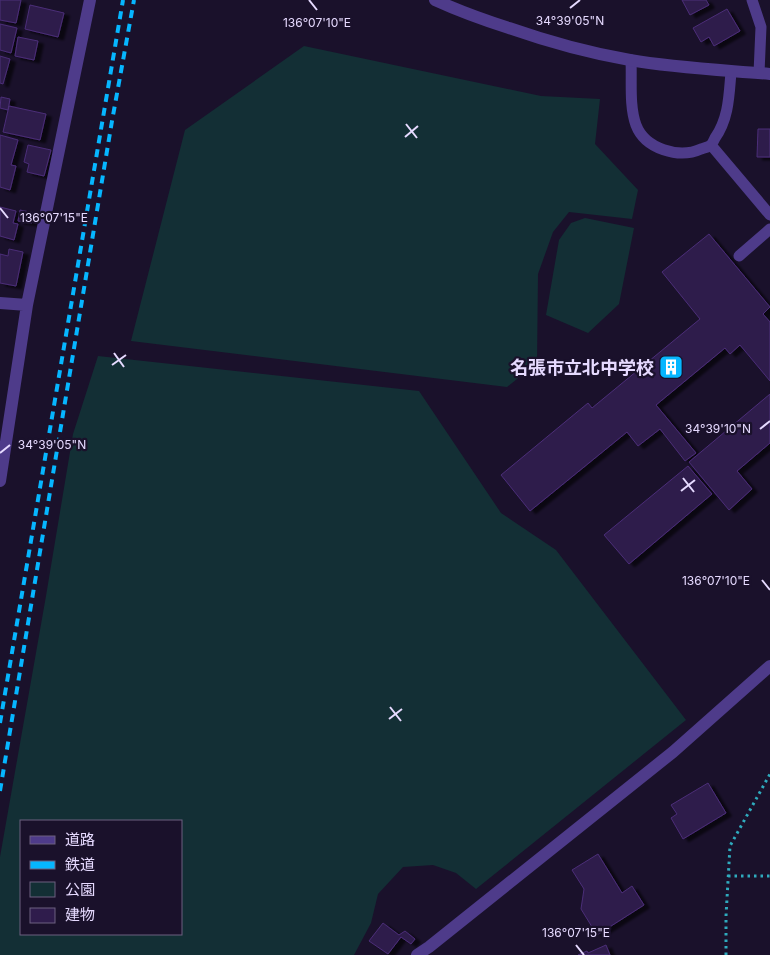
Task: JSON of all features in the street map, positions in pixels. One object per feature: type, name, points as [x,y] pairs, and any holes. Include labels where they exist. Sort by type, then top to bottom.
[{"type":"street","points":[[0,481],[26,305],[90,0]]},
{"type":"street","points":[[435,0],[548,42],[586,51],[631,60],[731,72],[765,74]]},
{"type":"street","points":[[0,303],[26,305]]},
{"type":"street","points":[[417,955],[673,752],[770,666]]},
{"type":"lane","points":[[752,0],[761,27],[765,74]]},
{"type":"lane","points":[[631,60],[633,117],[637,127],[642,136],[652,144],[681,154],[695,152],[711,145],[724,123],[731,72]]},
{"type":"lane","points":[[711,145],[770,215]]},
{"type":"lane","points":[[739,256],[770,229]]},
{"type":"path","points":[[726,955],[730,846],[770,774]]},
{"type":"path","points":[[728,876],[770,876]]},
{"type":"green space","points":[[304,46],[541,96],[600,99],[595,144],[638,190],[632,219],[569,212],[553,232],[538,274],[537,363],[507,387],[131,341],[185,130]]},
{"type":"green space","points":[[585,218],[634,228],[619,304],[588,333],[546,315],[559,240],[571,223]]},
{"type":"green space","points":[[98,356],[419,391],[501,513],[556,550],[686,720],[476,889],[456,873],[433,865],[403,867],[378,894],[371,923],[354,955],[0,955],[0,857],[73,434]]},
{"type":"building","points":[[0,0],[21,0],[16,23],[0,20]]},
{"type":"building","points":[[682,0],[706,0],[709,5],[690,15]]},
{"type":"building","points":[[30,5],[64,13],[58,37],[25,29]]},
{"type":"building","points":[[727,9],[740,31],[714,46],[709,37],[701,42],[693,28]]},
{"type":"building","points":[[0,24],[17,28],[11,53],[0,50]]},
{"type":"building","points":[[18,37],[38,41],[34,60],[15,56]]},
{"type":"building","points":[[0,56],[10,59],[3,84],[0,83]]},
{"type":"building","points":[[1,97],[10,99],[8,110],[0,108]]},
{"type":"building","points":[[9,106],[46,114],[40,140],[3,132]]},
{"type":"building","points":[[758,129],[770,129],[770,157],[757,157]]},
{"type":"building","points":[[0,135],[18,140],[11,165],[16,166],[10,190],[0,187]]},
{"type":"building","points":[[28,145],[51,150],[44,176],[27,172],[29,164],[24,162]]},
{"type":"building","points":[[0,207],[16,211],[13,223],[18,224],[14,240],[0,236]]},
{"type":"building","points":[[20,210],[35,213],[32,223],[18,221]]},
{"type":"building","name":"名張市立北中学校","points":[[709,234],[770,307],[763,314],[770,322],[770,381],[740,345],[730,354],[725,348],[656,405],[696,453],[685,461],[660,429],[638,446],[627,432],[530,511],[501,475],[588,403],[592,408],[700,319],[662,272]]},
{"type":"building","points":[[9,249],[23,252],[16,286],[0,283],[0,254],[8,256]]},
{"type":"building","points":[[770,394],[770,443],[737,471],[752,489],[729,510],[689,462]]},
{"type":"building","points":[[688,466],[712,494],[629,564],[604,535]]},
{"type":"building","points":[[708,783],[726,813],[683,839],[671,818],[677,814],[671,805]]},
{"type":"building","points":[[598,854],[622,893],[632,886],[644,905],[597,935],[581,909],[584,889],[572,870]]},
{"type":"building","points":[[383,923],[399,935],[405,931],[415,939],[411,944],[401,937],[388,954],[369,941]]},
{"type":"building","points":[[606,945],[610,955],[578,955],[587,951],[588,953]]},
{"type":"railway","points":[[0,723],[123,0]]},
{"type":"railway","points":[[0,791],[134,0]]},
{"type":"place","name":"名張市立北中学校","points":[[671,367]]}]
